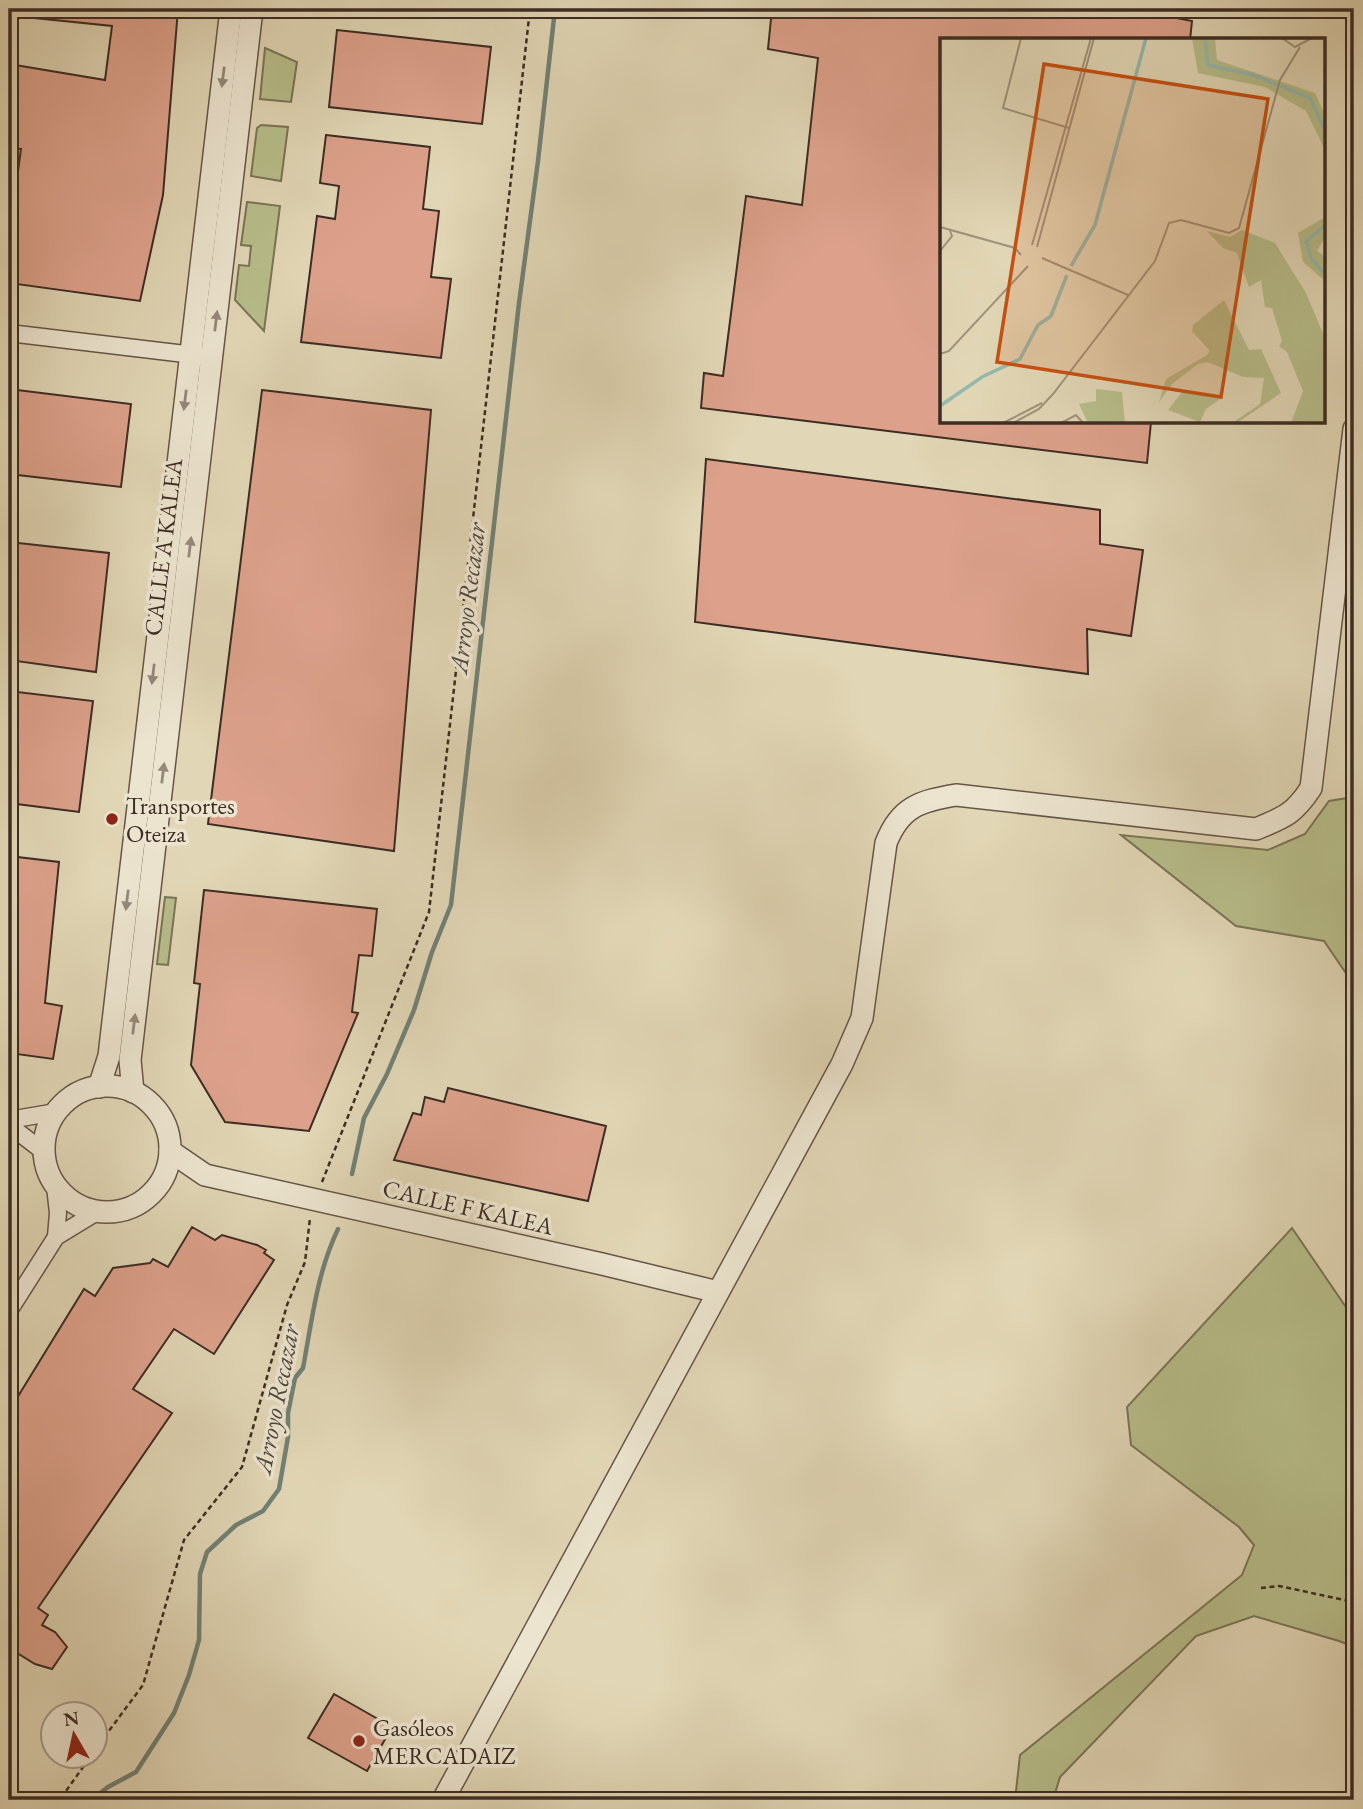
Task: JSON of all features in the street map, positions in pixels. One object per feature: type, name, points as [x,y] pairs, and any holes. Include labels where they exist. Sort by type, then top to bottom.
[{"type":"street","name":"CALLE A KALEA","points":[[133,1092],[130,1059],[201,356],[231,9]]},
{"type":"street","name":"CALLE A KALEA","points":[[99,1087],[109,1056],[201,356],[252,9]]},
{"type":"street","points":[[9,334],[201,356]]},
{"type":"street","points":[[443,1800],[839,1069],[862,1018],[886,843],[893,824],[908,810],[928,800],[957,794],[1256,829],[1283,818],[1298,807],[1311,788],[1354,429]]},
{"type":"street","points":[[110,1086],[133,1092],[145,1099],[160,1116],[169,1136],[167,1168],[160,1184],[150,1195],[126,1209],[97,1212],[81,1207],[55,1186],[49,1175],[44,1153],[46,1131],[56,1112],[75,1096],[110,1086]]},
{"type":"street","points":[[9,1123],[56,1112]]},
{"type":"street","points":[[9,1123],[44,1153]]},
{"type":"street","name":"CALLE F KALEA","points":[[170,1151],[205,1175],[718,1292]]},
{"type":"street","name":"CALLE F KALEA","points":[[160,1184],[205,1175]]},
{"type":"street","points":[[55,1186],[58,1213],[56,1237]]},
{"type":"street","points":[[9,1311],[56,1237],[97,1212]]},
{"type":"path","points":[[108,1732],[143,1685],[184,1541],[242,1467],[287,1305],[305,1262],[310,1213],[318,1200],[322,1182],[429,912],[530,9]]},
{"type":"path","points":[[1261,1588],[1279,1586],[1354,1602]]},
{"type":"path","points":[[52,1800],[66,1791],[81,1770]]},
{"type":"green space","points":[[265,48],[297,62],[291,102],[260,99]]},
{"type":"green space","points":[[261,125],[288,127],[281,181],[251,176],[257,128]]},
{"type":"green space","points":[[247,202],[280,206],[264,331],[235,300],[239,265],[249,266],[251,246],[241,245]]},
{"type":"green space","points":[[1354,797],[1354,985],[1324,941],[1236,926],[1121,835],[1268,850],[1305,834],[1329,801]]},
{"type":"green space","points":[[165,897],[176,898],[168,965],[157,964]]},
{"type":"green space","points":[[1292,1228],[1354,1319],[1354,1647],[1254,1616],[1196,1636],[1060,1777],[1053,1800],[1015,1800],[1020,1755],[1242,1575],[1254,1545],[1239,1527],[1131,1445],[1127,1407]]},
{"type":"building","points":[[26,9],[178,9],[163,195],[140,301],[9,283],[9,238],[21,149],[9,148],[9,64],[105,80],[112,26],[25,17]]},
{"type":"building","points":[[772,9],[1162,9],[1161,15],[1192,21],[1190,38],[940,38],[940,424],[1151,424],[1147,463],[701,408],[704,373],[723,376],[746,196],[802,205],[818,58],[768,49]]},
{"type":"building","points":[[337,30],[491,47],[482,124],[329,107]]},
{"type":"building","points":[[326,135],[430,147],[423,209],[439,211],[431,277],[451,279],[441,358],[301,342],[317,216],[335,219],[339,186],[320,183]]},
{"type":"building","points":[[9,389],[131,404],[121,487],[9,474]]},
{"type":"building","points":[[262,390],[431,410],[394,851],[208,824]]},
{"type":"building","points":[[706,459],[1100,510],[1100,544],[1143,550],[1131,636],[1087,629],[1088,674],[695,622]]},
{"type":"building","points":[[9,542],[109,553],[96,672],[9,660]]},
{"type":"building","points":[[9,691],[93,701],[79,812],[9,803]]},
{"type":"building","points":[[9,856],[59,862],[45,1003],[62,1006],[53,1059],[9,1053]]},
{"type":"building","points":[[204,890],[377,909],[372,956],[359,955],[352,1012],[358,1013],[309,1131],[225,1122],[191,1065],[200,984],[194,983]]},
{"type":"building","points":[[448,1088],[606,1126],[588,1201],[394,1160],[413,1113],[421,1115],[425,1097],[444,1102]]},
{"type":"building","points":[[192,1227],[215,1240],[222,1235],[257,1245],[266,1250],[264,1253],[274,1260],[214,1354],[174,1329],[133,1389],[172,1413],[38,1608],[48,1615],[42,1625],[55,1632],[67,1647],[52,1669],[35,1664],[9,1648],[9,1411],[84,1289],[95,1296],[113,1268],[150,1263],[153,1259],[168,1267]]},
{"type":"building","points":[[334,1694],[392,1727],[367,1771],[308,1738]]},
{"type":"waterway","name":"Arroyo Recazar","points":[[352,1174],[364,1118],[387,1074],[414,1010],[432,952],[451,905],[555,9]]},
{"type":"waterway","name":"Arroyo Recazar","points":[[91,1800],[136,1772],[174,1713],[199,1640],[200,1574],[207,1552],[236,1525],[263,1511],[279,1489],[295,1378],[303,1368],[320,1280],[338,1229]]},
{"type":"place","name":"Transportes Oteiza","points":[[112,819]]},
{"type":"place","name":"Gasóleos MERCADAIZ","points":[[359,1741]]}]
